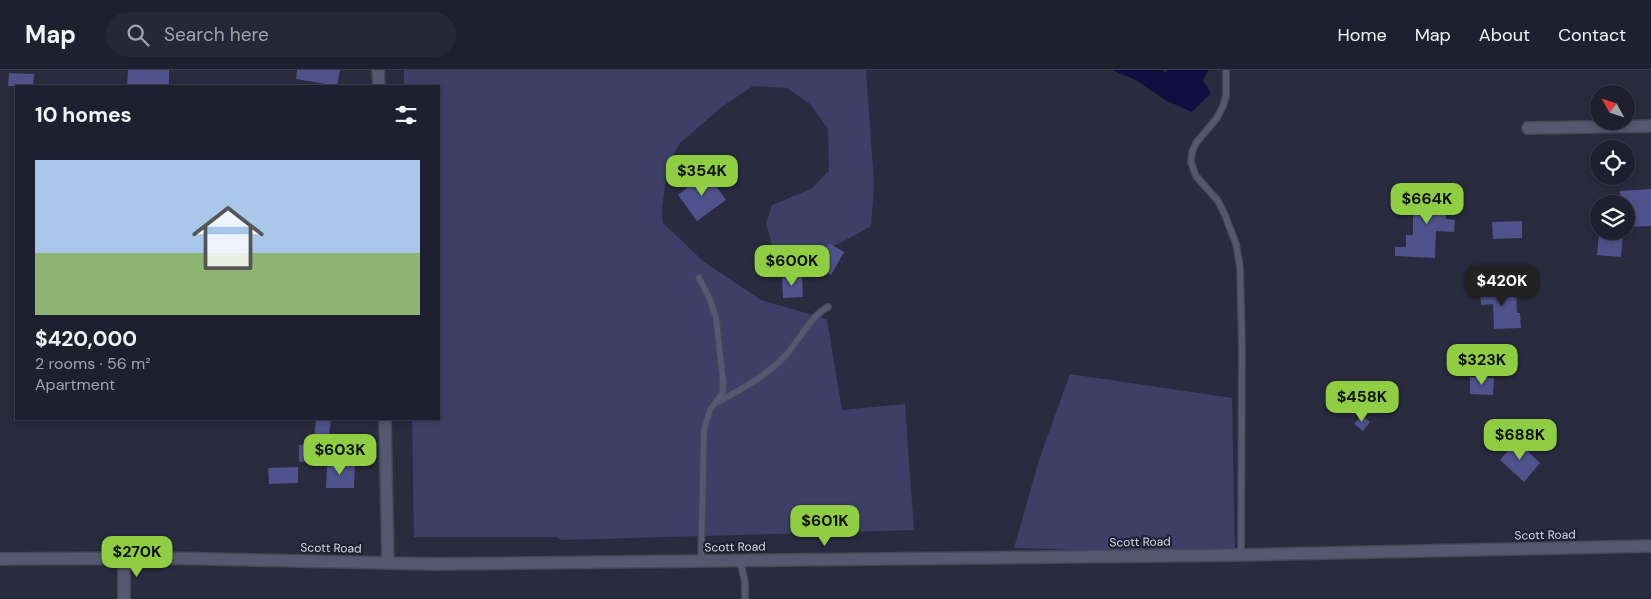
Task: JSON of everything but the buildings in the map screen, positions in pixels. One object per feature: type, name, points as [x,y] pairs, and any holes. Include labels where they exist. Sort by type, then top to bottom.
[{"type":"street","points":[[378,70],[379,85]]},
{"type":"street","points":[[1528,128],[1651,126]]},
{"type":"street","points":[[385,420],[388,563]]},
{"type":"street","name":"Scott Road","points":[[0,559],[124,558],[434,564],[701,562],[1241,555],[1651,546]]},
{"type":"street","points":[[124,558],[124,599]]},
{"type":"lane","points":[[1226,70],[1226,96],[1223,106],[1217,118],[1196,143],[1192,152],[1191,162],[1196,176],[1218,201],[1226,215],[1236,244],[1240,267],[1242,347],[1241,555]]},
{"type":"lane","points":[[699,278],[709,297],[716,317],[723,381],[723,392],[710,410],[704,430],[701,562]]},
{"type":"lane","points":[[716,403],[771,370],[786,355],[819,312],[828,306]]},
{"type":"lane","points":[[740,561],[745,582],[745,599]]},
{"type":"shaded area","points":[[404,70],[866,70],[874,183],[871,226],[836,245],[814,252],[774,252],[766,223],[772,205],[811,189],[829,171],[828,129],[810,104],[787,88],[753,86],[723,106],[679,144],[667,167],[662,211],[663,223],[704,262],[761,300],[827,319],[842,410],[905,404],[914,530],[562,540],[556,537],[414,537],[412,420],[440,420],[440,85],[404,85]]},
{"type":"shaded area","points":[[1112,70],[1162,70],[1165,72],[1168,70],[1209,70],[1203,80],[1211,93],[1192,112],[1165,100],[1136,80]]},
{"type":"shaded area","points":[[1070,374],[1232,398],[1235,555],[1014,548],[1039,460]]}]
